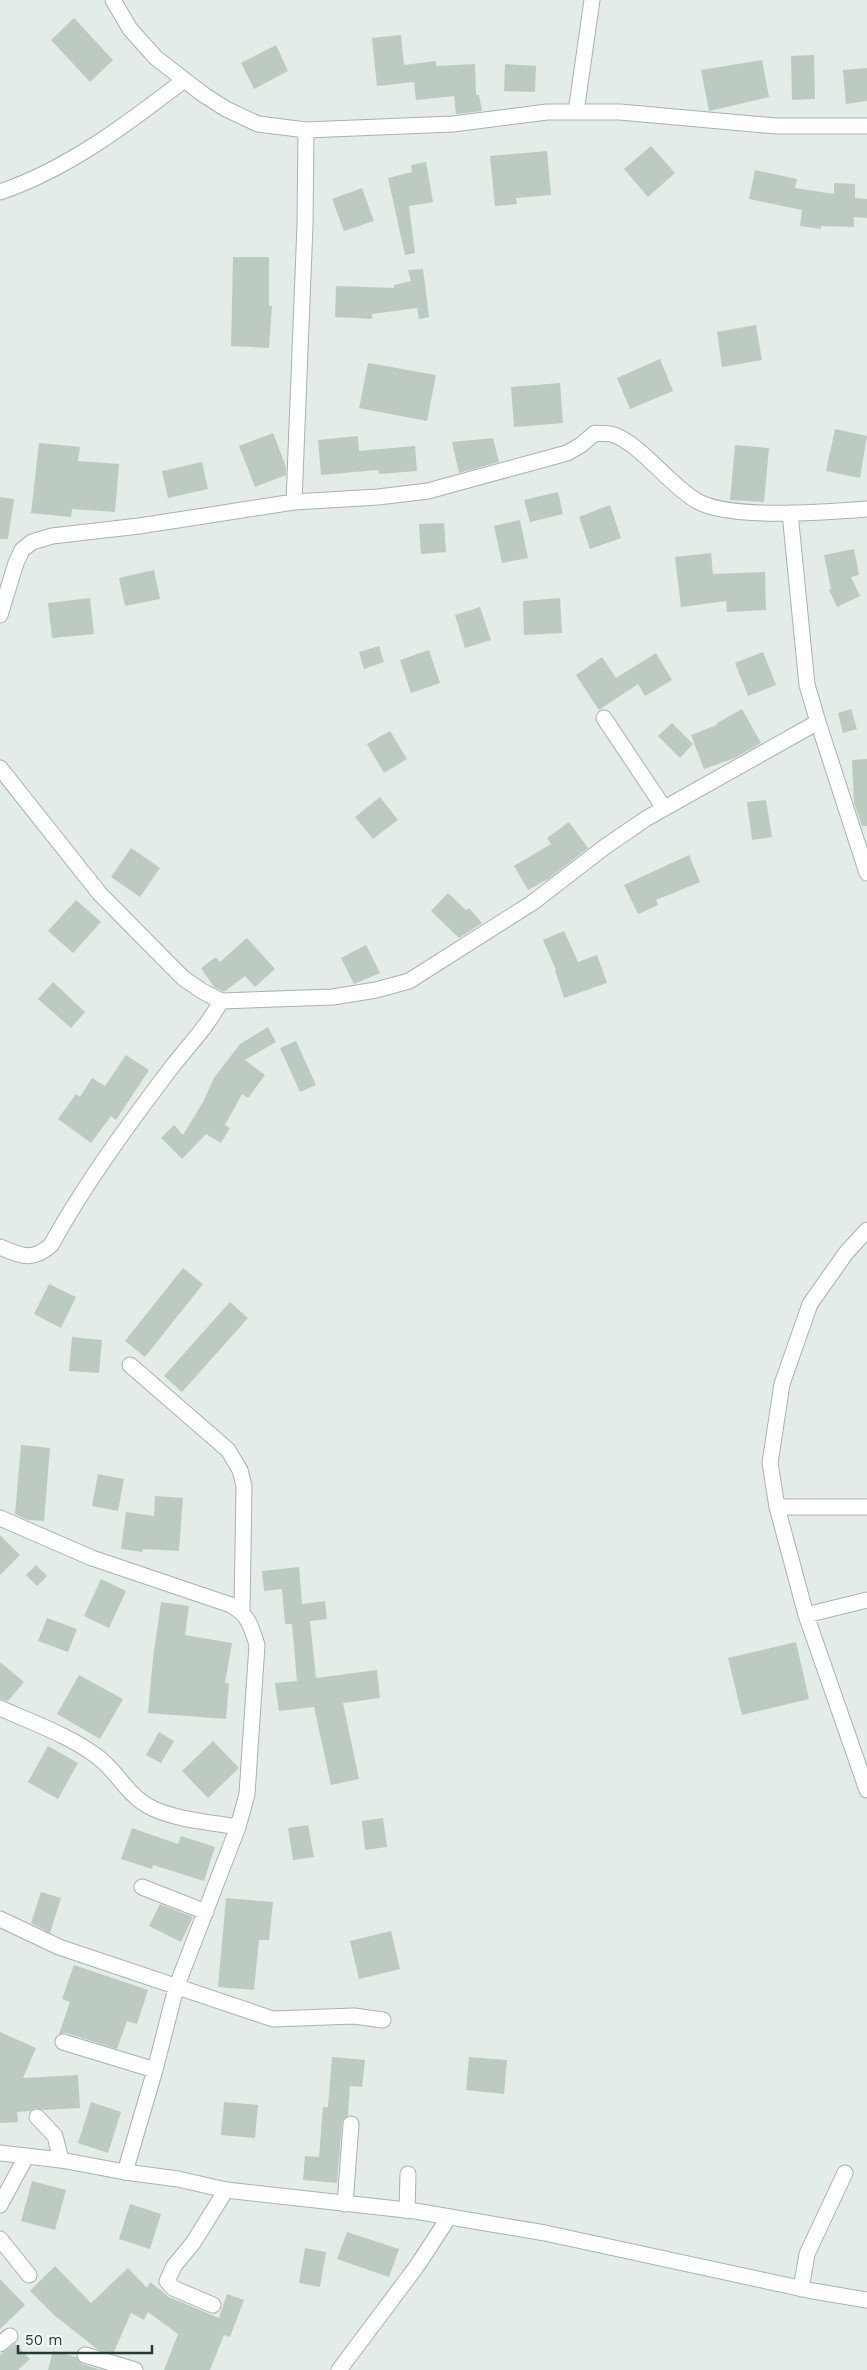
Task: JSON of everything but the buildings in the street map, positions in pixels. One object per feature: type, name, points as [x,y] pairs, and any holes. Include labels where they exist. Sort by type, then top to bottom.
[{"type":"street","points":[[113,0],[130,29],[156,58],[184,81],[226,109],[258,124],[306,130],[453,124],[547,112],[620,112],[776,126],[867,126]]},
{"type":"street","points":[[576,112],[592,0]]},
{"type":"street","points":[[0,192],[21,185],[95,146],[184,81]]},
{"type":"street","points":[[294,502],[305,225],[306,130]]},
{"type":"street","points":[[0,615],[16,563],[22,550],[32,542],[52,536],[139,526],[294,502],[378,497],[428,491],[567,453],[595,433],[611,434],[630,443],[674,486],[698,502],[718,509],[790,513],[867,509]]},
{"type":"street","points":[[790,513],[807,685],[867,873]]},
{"type":"street","points":[[604,718],[664,808]]},
{"type":"street","points":[[0,768],[100,894],[184,978],[202,991],[221,1001],[333,997],[376,990],[409,981],[532,903],[606,846],[664,808],[818,722]]},
{"type":"street","points":[[0,1248],[24,1257],[44,1252],[51,1245],[101,1164],[172,1066],[209,1023],[221,1001]]},
{"type":"street","points":[[867,1230],[846,1253],[810,1304],[782,1384],[770,1463],[777,1507],[806,1615],[867,1790]]},
{"type":"street","points":[[125,2172],[155,2070],[176,1988],[238,1827],[247,1794],[257,1644],[252,1627],[242,1610],[244,1486],[240,1470],[228,1450],[130,1365]]},
{"type":"street","points":[[777,1507],[867,1507]]},
{"type":"street","points":[[0,1518],[92,1558],[221,1601],[242,1610]]},
{"type":"street","points":[[806,1615],[867,1600]]},
{"type":"street","points":[[0,1708],[80,1746],[100,1759],[134,1796],[150,1807],[171,1814],[238,1827]]},
{"type":"street","points":[[142,1887],[206,1912]]},
{"type":"street","points":[[0,1919],[59,1947],[176,1988],[273,2019],[354,2016],[383,2020]]},
{"type":"street","points":[[62,2042],[155,2070]]},
{"type":"street","points":[[37,2117],[55,2136],[61,2160]]},
{"type":"street","points":[[345,2204],[351,2124]]},
{"type":"street","points":[[0,2153],[61,2160],[125,2172],[178,2179],[226,2190],[407,2210],[544,2233],[801,2288],[867,2300]]},
{"type":"street","points":[[0,2205],[26,2157]]},
{"type":"street","points":[[801,2288],[807,2254],[845,2173]]},
{"type":"street","points":[[407,2210],[408,2174]]},
{"type":"street","points":[[213,2305],[173,2288],[167,2280],[174,2266],[193,2243],[226,2190]]},
{"type":"street","points":[[340,2370],[417,2266],[449,2217]]},
{"type":"street","points":[[0,2239],[29,2275]]},
{"type":"street","points":[[85,2355],[135,2370]]}]
